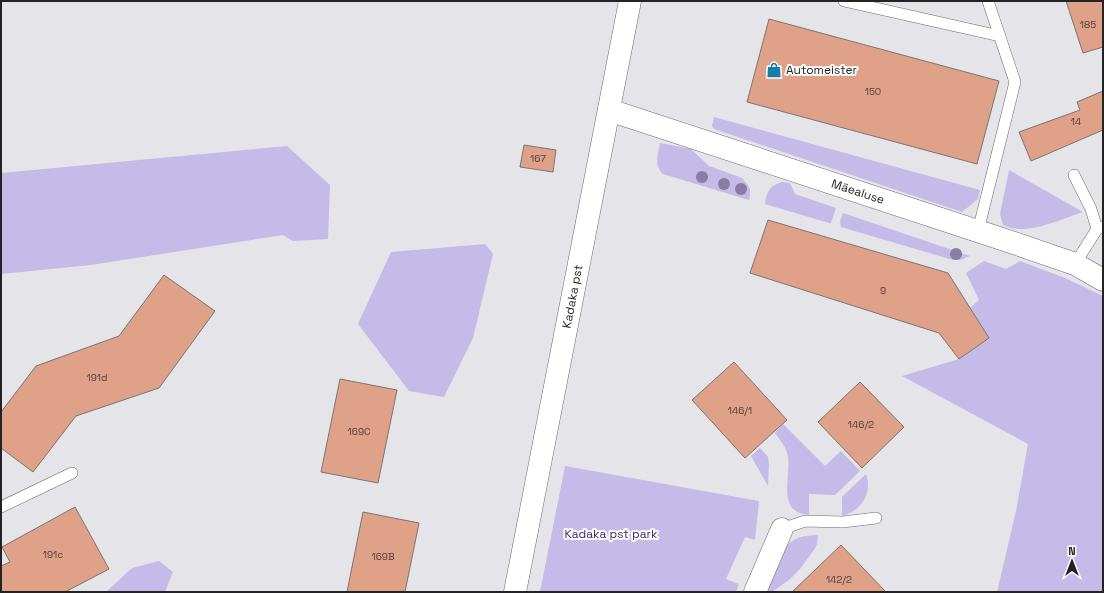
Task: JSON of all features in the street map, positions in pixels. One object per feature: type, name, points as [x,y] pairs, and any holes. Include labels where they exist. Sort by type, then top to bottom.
[{"type":"main road","name":"Kadaka pst","points":[[515,592],[630,1]]},
{"type":"main road","name":"Mäealuse","points":[[609,110],[1075,264],[1103,280]]},
{"type":"main road","points":[[755,592],[782,529]]},
{"type":"lane","points":[[844,1],[1000,36]]},
{"type":"lane","points":[[978,231],[1015,82],[988,1]]},
{"type":"lane","points":[[1074,175],[1100,228],[1075,264]]},
{"type":"lane","points":[[1,508],[72,473]]},
{"type":"lane","points":[[782,529],[804,521],[842,522],[876,518]]},
{"type":"green space","points":[[714,117],[980,190],[978,199],[962,212],[714,129],[712,126]]},
{"type":"green space","points":[[660,143],[691,149],[709,166],[742,178],[750,189],[749,200],[663,174],[658,167]]},
{"type":"green space","points":[[287,146],[330,185],[328,239],[293,241],[283,235],[91,265],[1,274],[1,173]]},
{"type":"green space","points":[[1009,170],[1083,212],[1043,226],[1032,228],[1012,228],[1003,225],[1000,214]]},
{"type":"green space","points":[[783,182],[790,183],[795,194],[836,208],[831,223],[765,204],[770,189]]},
{"type":"green space","points":[[843,213],[970,256],[960,260],[953,260],[841,227],[840,221]]},
{"type":"green space","points":[[485,244],[493,254],[473,338],[444,397],[409,391],[358,324],[391,252]]},
{"type":"green space","points":[[984,261],[1006,269],[1020,261],[1065,278],[1103,296],[1103,592],[997,592],[1016,511],[1028,444],[902,376],[959,359],[989,338],[970,308],[979,300],[966,273]]},
{"type":"green space","points":[[783,424],[825,466],[841,451],[860,471],[835,495],[809,494],[809,515],[799,513],[792,508],[789,501],[787,493],[788,457],[783,444],[775,433]]},
{"type":"green space","points":[[760,448],[768,457],[768,486],[751,456]]},
{"type":"green space","name":"Kadaka pst park","points":[[565,466],[759,501],[755,540],[745,537],[726,579],[739,584],[736,592],[540,592]]},
{"type":"green space","points":[[866,474],[868,488],[864,500],[855,510],[842,516],[842,497]]},
{"type":"green space","points":[[818,535],[817,544],[814,550],[800,569],[790,579],[772,592],[766,591],[789,543],[804,536]]},
{"type":"green space","points":[[159,561],[173,572],[165,592],[106,592],[132,568]]},
{"type":"building","points":[[1066,1],[1103,1],[1103,47],[1083,53]]},
{"type":"building","points":[[769,19],[999,81],[977,164],[747,102]]},
{"type":"building","points":[[1103,91],[1103,130],[1031,161],[1019,132],[1080,110],[1077,102]]},
{"type":"building","points":[[524,145],[556,150],[553,172],[520,167]]},
{"type":"building","points":[[768,220],[948,273],[989,338],[959,359],[939,333],[750,273]]},
{"type":"building","points":[[164,275],[215,311],[159,388],[76,416],[33,472],[1,448],[1,412],[36,366],[119,336]]},
{"type":"building","points":[[734,362],[787,420],[745,458],[692,400]]},
{"type":"building","points":[[340,379],[397,390],[378,483],[321,472]]},
{"type":"building","points":[[860,382],[904,427],[862,468],[818,422]]},
{"type":"building","points":[[75,507],[109,569],[65,592],[1,592],[1,566],[10,562],[2,547]]},
{"type":"building","points":[[363,512],[419,523],[405,592],[347,592]]},
{"type":"building","points":[[841,545],[886,592],[792,592]]},
{"type":"place","name":"Automeister","points":[[774,70]]}]
